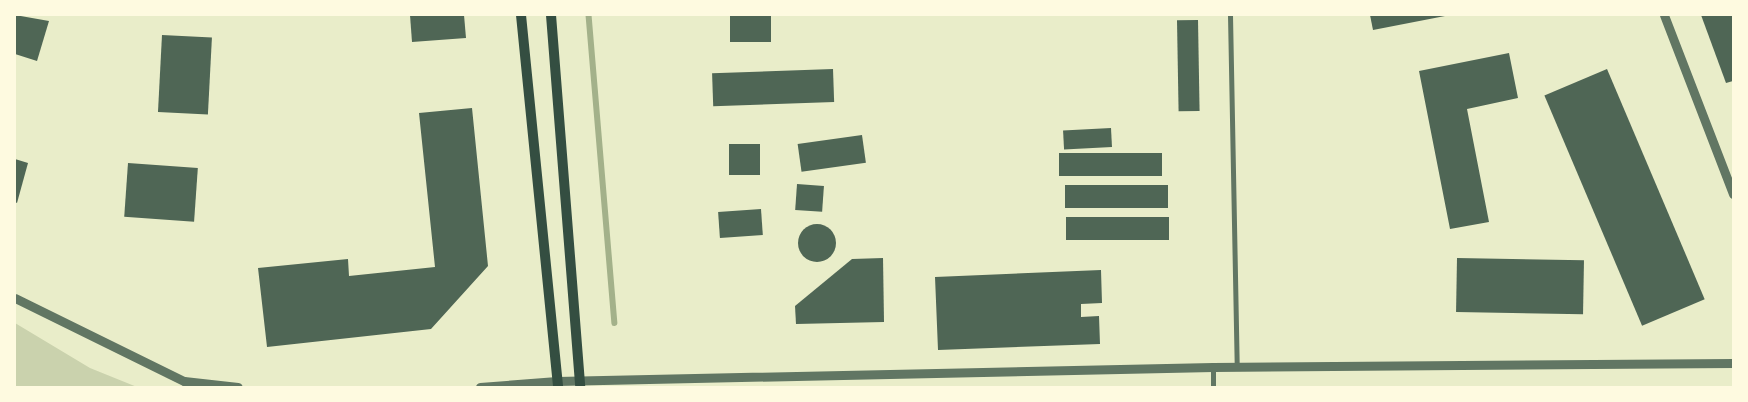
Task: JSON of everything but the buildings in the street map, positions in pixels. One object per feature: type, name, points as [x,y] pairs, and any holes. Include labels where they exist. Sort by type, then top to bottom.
[{"type":"main road","points":[[521,15],[558,384]]},
{"type":"main road","points":[[551,15],[580,385]]},
{"type":"street","points":[[1230,15],[1236,367]]},
{"type":"street","points":[[1664,15],[1733,194]]},
{"type":"street","points":[[15,298],[184,381],[238,387]]},
{"type":"street","points":[[480,387],[1212,367],[1733,363]]},
{"type":"street","points":[[1212,367],[1213,387]]},
{"type":"green space","points":[[15,323],[90,368],[137,387],[15,387]]},
{"type":"waterway","points":[[589,15],[615,323]]}]
